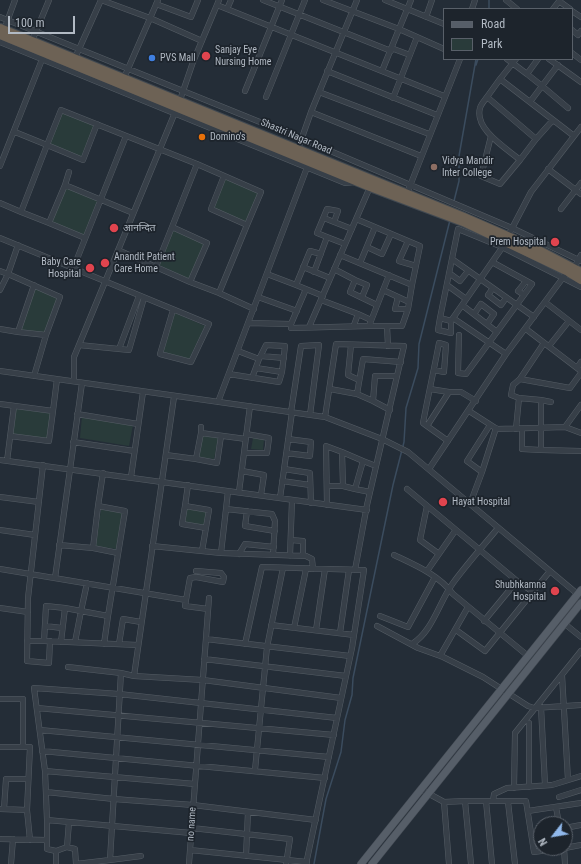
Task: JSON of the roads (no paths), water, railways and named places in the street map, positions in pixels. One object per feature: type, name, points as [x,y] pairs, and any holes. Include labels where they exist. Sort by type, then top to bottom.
[{"type":"highway","points":[[1,31],[32,41],[75,58],[177,107],[297,153],[308,165],[370,187],[405,197]]},
{"type":"highway","points":[[1,31],[44,56],[123,82]]},
{"type":"highway","name":"Shastri Nagar Road","points":[[297,153],[463,219],[507,239],[572,272],[581,280]]},
{"type":"main road","points":[[372,864],[428,795],[506,691],[528,656],[580,594]]},
{"type":"main road","points":[[361,864],[422,790],[581,604]]},
{"type":"main road","points":[[395,822],[402,828]]},
{"type":"street","points":[[1,31],[8,20],[15,0]]},
{"type":"street","points":[[32,41],[48,0]]},
{"type":"street","points":[[75,58],[101,0],[150,18],[202,41]]},
{"type":"street","points":[[123,82],[157,2],[191,17],[198,0]]},
{"type":"street","points":[[227,9],[231,0]]},
{"type":"street","points":[[263,0],[410,56]]},
{"type":"street","points":[[245,91],[282,0]]},
{"type":"street","points":[[266,97],[305,0]]},
{"type":"street","points":[[323,0],[443,49]]},
{"type":"street","points":[[297,153],[311,112],[356,0]]},
{"type":"street","points":[[385,0],[443,24]]},
{"type":"street","points":[[382,71],[410,0]]},
{"type":"street","points":[[426,17],[432,0]]},
{"type":"street","points":[[506,0],[516,8]]},
{"type":"street","points":[[559,1],[568,8]]},
{"type":"street","points":[[74,381],[74,357],[177,107],[218,2],[227,9],[444,96]]},
{"type":"street","points":[[0,16],[35,32],[183,90],[302,139],[453,205],[507,239],[572,272],[581,286]]},
{"type":"street","points":[[393,98],[417,37]]},
{"type":"street","points":[[0,42],[44,56],[177,107],[308,165],[218,402]]},
{"type":"street","points":[[573,54],[581,60]]},
{"type":"street","points":[[0,166],[15,132],[44,56]]},
{"type":"street","points":[[405,197],[420,156],[460,60]]},
{"type":"street","points":[[527,74],[537,60]]},
{"type":"street","points":[[550,60],[581,82]]},
{"type":"street","points":[[520,160],[486,132],[480,117],[480,107],[514,61],[527,74],[568,108]]},
{"type":"street","points":[[530,102],[558,65]]},
{"type":"street","points":[[327,71],[437,115]]},
{"type":"street","points":[[500,79],[574,136]]},
{"type":"street","points":[[319,92],[429,134]]},
{"type":"street","points":[[487,97],[536,139]]},
{"type":"street","points":[[21,212],[61,110],[197,164],[261,192],[219,293]]},
{"type":"street","points":[[311,112],[420,156]]},
{"type":"street","points":[[491,136],[481,176],[500,184],[553,120]]},
{"type":"street","points":[[15,132],[83,160],[97,124]]},
{"type":"street","points":[[429,469],[476,401],[506,354],[545,302],[572,272],[580,258],[507,239],[458,229],[438,330],[451,333],[452,320],[507,239],[531,192],[581,127]]},
{"type":"street","points":[[73,268],[126,136]]},
{"type":"street","points":[[156,267],[197,164]]},
{"type":"street","points":[[548,169],[581,194]]},
{"type":"street","points":[[48,223],[69,172]]},
{"type":"street","points":[[224,176],[211,209],[246,225]]},
{"type":"street","points":[[561,209],[581,183]]},
{"type":"street","points":[[65,184],[133,213]]},
{"type":"street","points":[[309,327],[370,187]]},
{"type":"street","points":[[0,203],[85,238]]},
{"type":"street","points":[[334,222],[338,211],[327,209],[317,233],[345,244]]},
{"type":"street","points":[[324,218],[352,229]]},
{"type":"street","points":[[291,324],[291,328],[354,325],[402,326],[408,309],[420,246],[356,219]]},
{"type":"street","points":[[172,227],[207,243],[190,282]]},
{"type":"street","points":[[360,263],[375,227]]},
{"type":"street","points":[[367,247],[382,254],[391,234]]},
{"type":"street","points":[[314,272],[327,237]]},
{"type":"street","points":[[0,238],[209,324],[191,362],[160,354],[173,310]]},
{"type":"street","points":[[408,241],[398,261],[416,266]]},
{"type":"street","points":[[0,290],[8,274],[18,245]]},
{"type":"street","points":[[118,250],[254,309]]},
{"type":"street","points":[[296,285],[310,251],[321,254]]},
{"type":"street","points":[[340,255],[412,285]]},
{"type":"street","points":[[452,259],[534,317]]},
{"type":"street","points":[[458,335],[458,373],[466,374],[524,295],[518,292],[526,281],[492,262]]},
{"type":"street","points":[[303,267],[330,278]]},
{"type":"street","points":[[334,269],[367,285],[362,297]]},
{"type":"street","points":[[0,271],[60,297],[46,335],[34,376]]},
{"type":"street","points":[[449,273],[460,281],[468,271]]},
{"type":"street","points":[[267,274],[306,289],[322,298],[371,320]]},
{"type":"street","points":[[369,326],[389,275]]},
{"type":"street","points":[[355,280],[350,292],[377,304]]},
{"type":"street","points":[[18,332],[34,285]]},
{"type":"street","points":[[447,285],[466,299]]},
{"type":"street","points":[[493,288],[488,295],[501,305],[506,298]]},
{"type":"street","points":[[291,324],[306,289]]},
{"type":"street","points":[[383,290],[409,302]]},
{"type":"street","points":[[79,345],[129,350],[142,297]]},
{"type":"street","points":[[119,349],[142,297]]},
{"type":"street","points":[[258,297],[297,311]]},
{"type":"street","points":[[398,297],[395,310],[408,309]]},
{"type":"street","points":[[545,302],[581,330]]},
{"type":"street","points":[[474,314],[481,304],[494,314],[487,324]]},
{"type":"street","points":[[462,305],[497,332]]},
{"type":"street","points":[[354,325],[358,314]]},
{"type":"street","points":[[440,318],[452,320],[506,354]]},
{"type":"street","points":[[552,402],[519,398],[511,395],[513,385],[520,379],[546,344],[569,320]]},
{"type":"street","points":[[248,323],[291,324]]},
{"type":"street","points":[[388,326],[388,346]]},
{"type":"street","points":[[0,329],[46,335]]},
{"type":"street","points":[[526,329],[580,370]]},
{"type":"street","points":[[325,417],[336,344],[404,346],[352,570],[340,633]]},
{"type":"street","points":[[434,370],[444,372],[446,346],[439,344],[423,423],[448,441]]},
{"type":"street","points":[[229,374],[252,378],[279,382],[282,372],[285,346],[266,345],[252,378]]},
{"type":"street","points":[[280,498],[301,346],[319,345],[310,415]]},
{"type":"street","points":[[351,345],[348,375],[359,380]]},
{"type":"street","points":[[238,351],[260,358],[284,358]]},
{"type":"street","points":[[357,394],[363,359],[401,362]]},
{"type":"street","points":[[520,379],[570,388],[580,370],[581,362]]},
{"type":"street","points":[[256,368],[282,372]]},
{"type":"street","points":[[0,371],[82,382],[174,397],[325,417],[382,439],[408,452],[550,571],[580,594]]},
{"type":"street","points":[[373,401],[376,376],[398,376]]},
{"type":"street","points":[[10,436],[49,441],[57,379]]},
{"type":"street","points":[[55,578],[82,382]]},
{"type":"street","points":[[330,389],[357,394],[390,410]]},
{"type":"street","points":[[430,389],[461,392],[476,401]]},
{"type":"street","points":[[131,477],[143,392]]},
{"type":"street","points":[[426,426],[449,392]]},
{"type":"street","points":[[134,676],[174,397]]},
{"type":"street","points":[[516,429],[519,398]]},
{"type":"street","points":[[541,400],[541,450]]},
{"type":"street","points":[[0,404],[53,411]]},
{"type":"street","points":[[565,427],[581,405]]},
{"type":"street","points":[[8,461],[14,406]]},
{"type":"street","points":[[239,492],[250,406]]},
{"type":"street","points":[[469,411],[496,428],[516,429],[565,427],[581,433]]},
{"type":"street","points":[[77,414],[138,424]]},
{"type":"street","points":[[482,472],[467,461],[490,425]]},
{"type":"street","points":[[196,459],[201,427]]},
{"type":"street","points":[[470,504],[496,428]]},
{"type":"street","points":[[522,428],[522,449],[581,451]]},
{"type":"street","points":[[201,433],[221,436],[269,438],[267,454],[244,453]]},
{"type":"street","points":[[166,455],[217,463],[221,436]]},
{"type":"street","points":[[286,453],[310,456],[311,442],[288,439]]},
{"type":"street","points":[[73,442],[134,451]]},
{"type":"street","points":[[327,505],[326,446],[376,466]]},
{"type":"street","points":[[342,452],[343,486]]},
{"type":"street","points":[[0,460],[367,510]]},
{"type":"street","points":[[355,489],[363,462]]},
{"type":"street","points":[[43,465],[31,574],[28,612],[27,661],[49,663],[45,626],[46,606],[108,616]]},
{"type":"street","points":[[284,469],[310,473],[311,503]]},
{"type":"street","points":[[242,472],[264,475],[261,495]]},
{"type":"street","points":[[93,548],[103,473]]},
{"type":"street","points":[[282,480],[310,485]]},
{"type":"street","points":[[188,485],[182,524],[206,528]]},
{"type":"street","points":[[327,486],[343,486],[370,492]]},
{"type":"street","points":[[407,489],[479,550],[533,592]]},
{"type":"street","points":[[221,553],[228,491]]},
{"type":"street","points":[[0,497],[39,502]]},
{"type":"street","points":[[290,556],[292,500]]},
{"type":"street","points":[[98,506],[125,511],[104,644]]},
{"type":"street","points":[[185,506],[209,510],[202,551]]},
{"type":"street","points":[[427,506],[420,540],[439,554]]},
{"type":"street","points":[[226,509],[272,514],[275,521],[273,556]]},
{"type":"street","points":[[247,511],[245,526],[275,531]]},
{"type":"street","points":[[412,644],[420,640],[426,632],[449,590],[479,550],[498,528]]},
{"type":"street","points":[[0,530],[35,535]]},
{"type":"street","points":[[427,571],[456,531]]},
{"type":"street","points":[[291,540],[303,541],[303,556]]},
{"type":"street","points":[[239,554],[245,544],[274,547]]},
{"type":"street","points":[[59,545],[93,548],[118,553]]},
{"type":"street","points":[[152,546],[221,553],[303,556],[312,559],[313,569]]},
{"type":"street","points":[[394,555],[427,571],[446,585],[449,590],[499,634],[528,656]]},
{"type":"street","points":[[245,644],[262,568],[364,570],[342,698],[306,863]]},
{"type":"street","points":[[255,770],[267,647],[283,568]]},
{"type":"street","points":[[0,569],[186,600]]},
{"type":"street","points":[[294,628],[306,569]]},
{"type":"street","points":[[316,630],[325,569]]},
{"type":"street","points":[[196,571],[221,572],[224,577],[223,582],[196,577],[190,578],[185,606],[208,609]]},
{"type":"street","points":[[456,630],[485,651],[550,571]]},
{"type":"street","points":[[380,616],[408,627],[435,577]]},
{"type":"street","points":[[484,621],[517,581]]},
{"type":"street","points":[[75,642],[87,583]]},
{"type":"street","name":"no name","points":[[209,598],[190,850],[246,856],[266,861],[306,863]]},
{"type":"street","points":[[440,656],[468,607]]},
{"type":"street","points":[[61,642],[65,608]]},
{"type":"street","points":[[0,609],[28,612]]},
{"type":"street","points":[[119,644],[123,620],[141,622]]},
{"type":"street","points":[[565,624],[581,637]]},
{"type":"street","points":[[272,625],[354,635]]},
{"type":"street","points":[[45,626],[62,628]]},
{"type":"street","points":[[377,626],[412,644],[483,676],[528,706],[539,707],[581,705]]},
{"type":"street","points":[[206,639],[350,656]]},
{"type":"street","points":[[27,641],[138,645]]},
{"type":"street","points":[[514,788],[515,733],[539,707],[581,651]]},
{"type":"street","points":[[204,659],[346,676]]},
{"type":"street","points":[[68,667],[121,673],[134,676],[203,680],[342,698]]},
{"type":"street","points":[[110,860],[121,673]]},
{"type":"street","points":[[562,675],[568,780]]},
{"type":"street","points":[[141,856],[76,864],[75,849],[67,848],[56,851],[47,850],[45,771],[34,688],[119,694],[337,718]]},
{"type":"street","points":[[0,699],[23,699],[22,747]]},
{"type":"street","points":[[539,707],[545,785]]},
{"type":"street","points":[[37,708],[334,735]]},
{"type":"street","points":[[529,722],[529,786]]},
{"type":"street","points":[[40,730],[329,757]]},
{"type":"street","points":[[0,747],[30,747],[27,810],[30,840]]},
{"type":"street","points":[[42,751],[255,770],[325,778]]},
{"type":"street","points":[[45,771],[195,784]]},
{"type":"street","points":[[493,801],[494,794],[514,788],[545,785],[581,776]]},
{"type":"street","points":[[27,810],[2,810],[6,780],[28,779]]},
{"type":"street","points":[[422,790],[428,795],[444,802],[526,801],[533,845]]},
{"type":"street","points":[[560,797],[581,790]]},
{"type":"street","points":[[46,792],[114,799],[193,804],[316,820]]},
{"type":"street","points":[[465,801],[471,864]]},
{"type":"street","points":[[486,801],[492,864]]},
{"type":"street","points":[[444,802],[448,864]]},
{"type":"street","points":[[508,802],[515,864]]},
{"type":"street","points":[[528,811],[581,803]]},
{"type":"street","points":[[556,807],[558,816]]},
{"type":"street","points":[[246,856],[248,812]]},
{"type":"street","points":[[47,820],[247,834],[290,839],[286,862]]},
{"type":"street","points":[[67,848],[69,822]]},
{"type":"street","points":[[0,839],[47,840]]},
{"type":"street","points":[[11,864],[13,840]]},
{"type":"street","points":[[189,864],[190,850]]},
{"type":"street","points":[[56,851],[56,864]]},
{"type":"waterway","points":[[489,0],[489,8]]},
{"type":"waterway","points":[[454,201],[459,181],[459,156],[476,60]]},
{"type":"waterway","points":[[476,65],[478,60]]},
{"type":"waterway","points":[[314,864],[326,799],[341,752],[345,720],[352,695],[353,678],[393,485],[404,442],[406,408],[418,368],[419,344],[450,220]]},
{"type":"place","name":"Sanjay Eye Nursing Home","points":[[206,56]]},
{"type":"place","name":"PVS Mall","points":[[152,58]]},
{"type":"place","name":"Domino's","points":[[202,137]]},
{"type":"place","name":"Vidya Mandir Inter College","points":[[434,167]]},
{"type":"place","name":"आनन्दित","points":[[114,228]]},
{"type":"place","name":"Prem Hospital","points":[[555,242]]},
{"type":"place","name":"Anandit Patient Care Home","points":[[105,263]]},
{"type":"place","name":"Baby Care Hospital","points":[[90,268]]},
{"type":"place","name":"Hayat Hospital","points":[[443,502]]},
{"type":"place","name":"Shubhkamna Hospital","points":[[555,591]]}]
